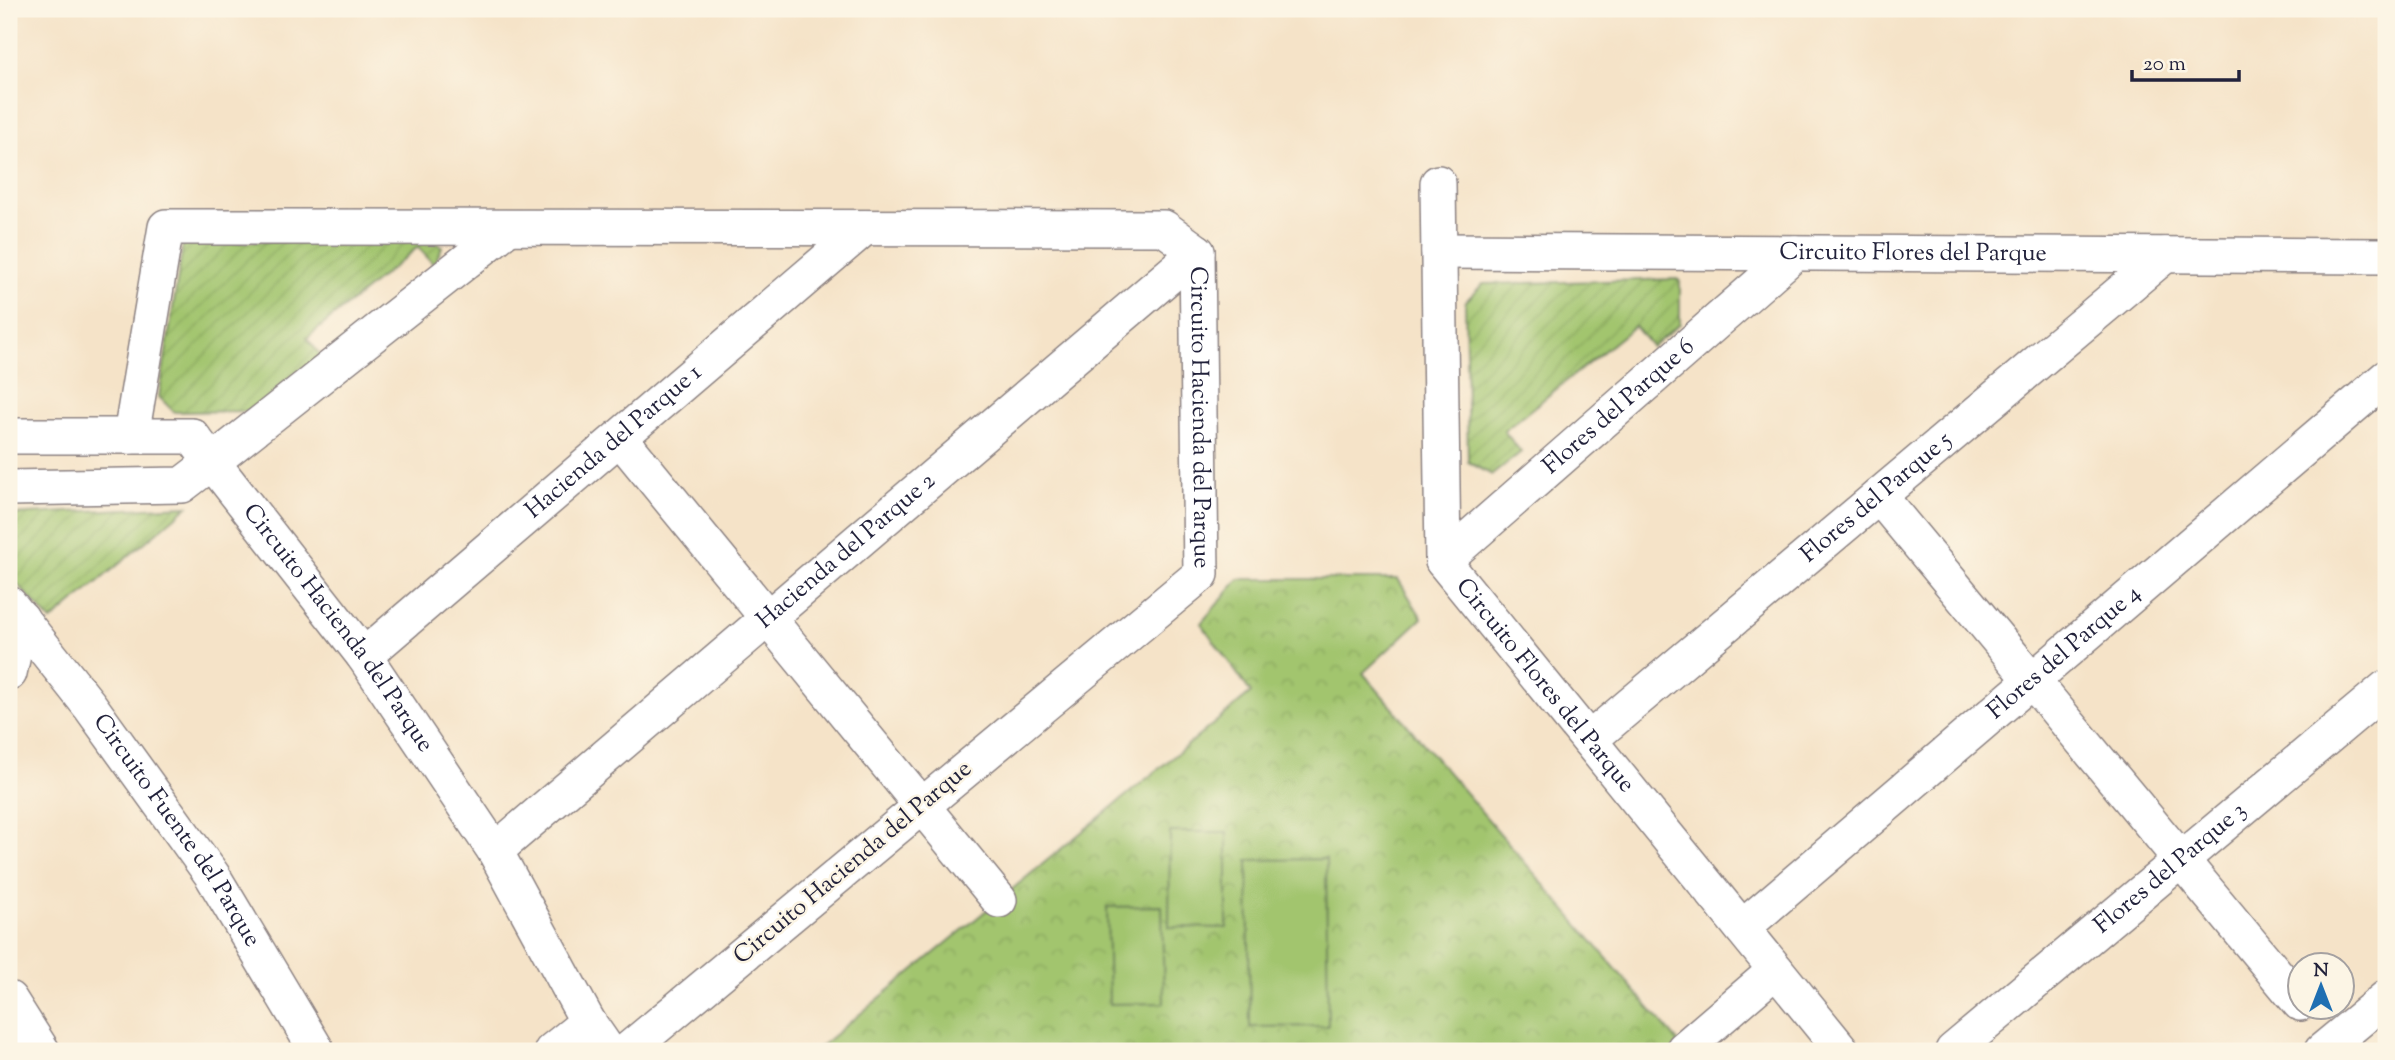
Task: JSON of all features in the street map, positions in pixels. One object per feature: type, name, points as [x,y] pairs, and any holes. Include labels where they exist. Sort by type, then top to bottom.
[{"type":"street","name":"Circuito Flores del Parque","points":[[1438,183],[1443,561],[1842,1051]]},
{"type":"street","name":"Circuito Hacienda del Parque","points":[[131,436],[166,227],[1164,228],[1198,252],[1201,574],[626,1051]]},
{"type":"street","points":[[9,488],[182,485],[508,228]]},
{"type":"street","name":"Hacienda del Parque 1","points":[[364,656],[864,228]]},
{"type":"street","name":"Circuito Flores del Parque","points":[[1439,251],[2386,256]]},
{"type":"street","name":"Hacienda del Parque 2","points":[[495,851],[1198,252]]},
{"type":"street","name":"Flores del Parque 6","points":[[1443,561],[1795,253]]},
{"type":"street","name":"Flores del Parque 5","points":[[1589,740],[2165,255]]},
{"type":"street","name":"Flores del Parque 4","points":[[1742,928],[2386,378]]},
{"type":"street","name":"Circuito Hacienda del Parque","points":[[9,436],[192,436],[364,656],[495,851],[588,1021],[608,1051]]},
{"type":"street","points":[[620,438],[999,900]]},
{"type":"street","points":[[1879,496],[2286,985]]},
{"type":"street","name":"Circuito Fuente del Parque","points":[[9,674],[15,611]]},
{"type":"street","name":"Circuito Fuente del Parque","points":[[15,611],[90,706],[212,875],[317,1051]]},
{"type":"street","name":"Flores del Parque 3","points":[[1953,1051],[2386,688]]},
{"type":"street","points":[[1684,1049],[1776,970]]},
{"type":"street","points":[[2312,1021],[2328,1047],[2386,998]]},
{"type":"street","points":[[9,999],[42,1051]]},
{"type":"street","points":[[552,1051],[588,1021]]},
{"type":"green space","points":[[433,237],[442,247],[434,265],[418,247],[307,338],[322,357],[256,411],[174,412],[159,397],[183,244]]},
{"type":"green space","points":[[1680,279],[1680,324],[1652,347],[1635,326],[1504,431],[1521,452],[1492,475],[1468,462],[1465,302],[1483,284]]},
{"type":"green space","points":[[188,506],[51,621],[9,575],[9,515]]},
{"type":"green space","points":[[1239,579],[1398,579],[1422,618],[1363,673],[1686,1051],[815,1051],[1251,693],[1201,623]]},
{"type":"green space","points":[[1170,832],[1227,832],[1227,928],[1169,927]]},
{"type":"green space","points":[[1326,859],[1328,1026],[1250,1027],[1248,860]]},
{"type":"green space","points":[[1162,906],[1164,1003],[1109,1004],[1107,907]]}]
